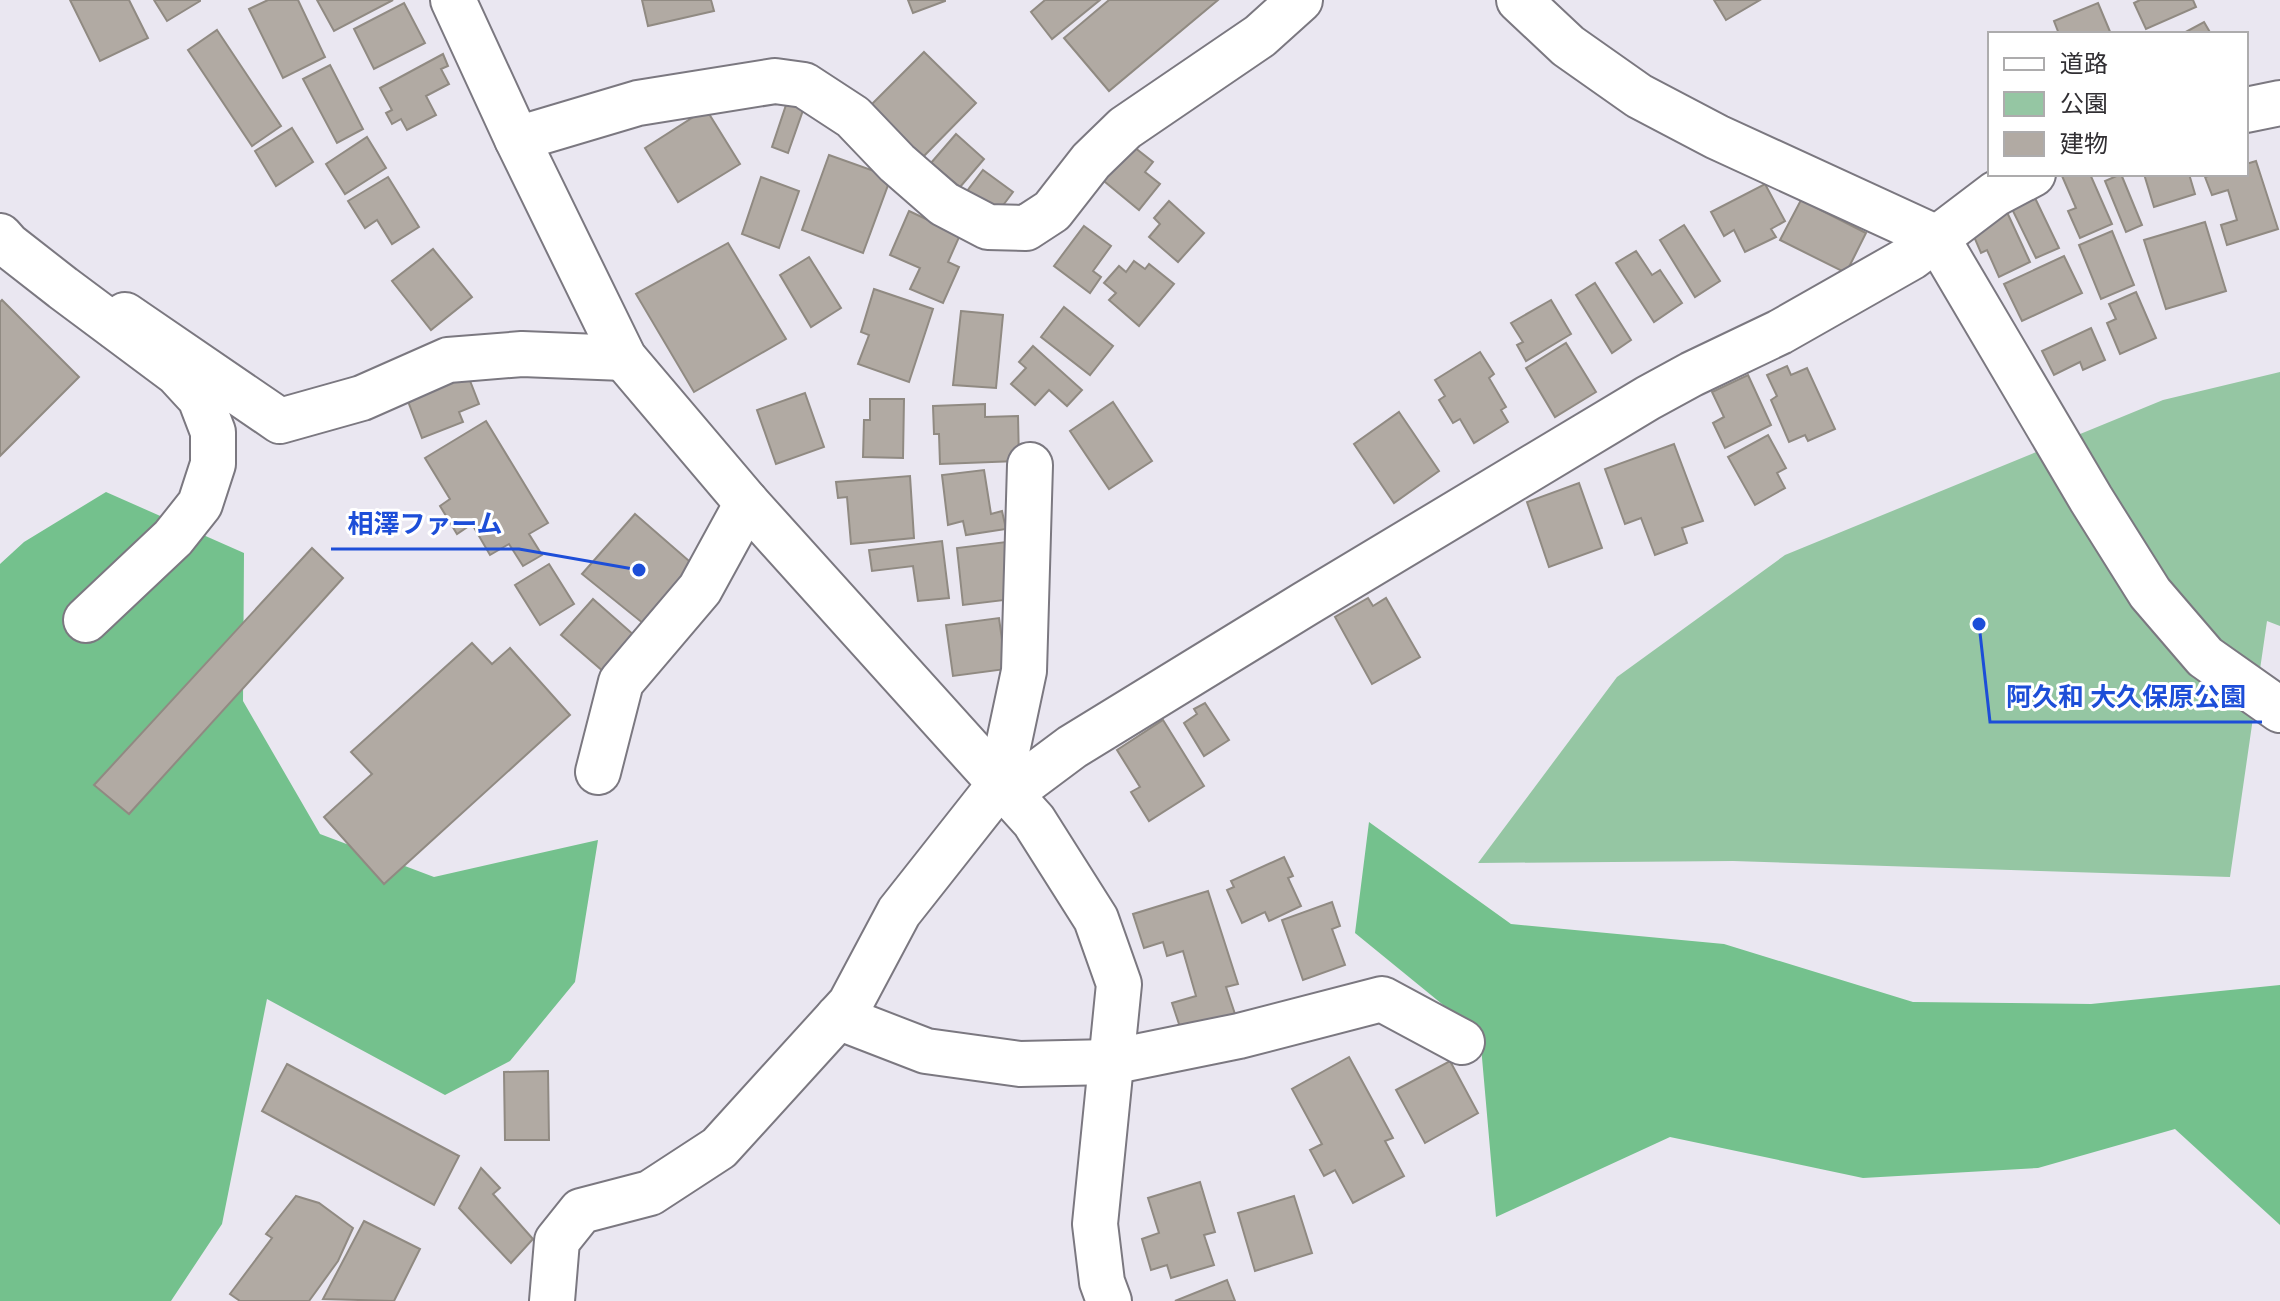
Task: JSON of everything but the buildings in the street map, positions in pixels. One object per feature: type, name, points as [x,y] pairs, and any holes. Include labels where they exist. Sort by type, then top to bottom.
[{"type":"street","points":[[453,0],[624,358],[747,503],[1034,821],[1096,919],[1119,984],[1095,1224],[1102,1282],[1109,1301]]},
{"type":"street","points":[[517,139],[638,103],[775,81],[804,85],[853,117],[897,163],[944,204],[988,227],[1026,228],[1052,211],[1091,161],[1125,128],[1260,36],[1300,0]]},
{"type":"street","points":[[1519,0],[1568,46],[1639,96],[1717,137],[1937,238],[2150,593],[2205,657],[2280,710]]},
{"type":"street","points":[[2248,110],[2280,103]]},
{"type":"street","points":[[552,1301],[557,1241],[581,1211],[650,1193],[719,1148],[850,1004],[899,912],[1005,789],[1648,398],[1780,332],[1912,257],[1995,194],[2029,176]]},
{"type":"street","points":[[0,236],[63,288],[177,373],[200,398],[213,432],[213,464],[200,504],[173,538],[86,620]]},
{"type":"street","points":[[116,327],[125,315],[280,421],[362,398],[448,360],[522,354],[624,358]]},
{"type":"street","points":[[1005,789],[1024,671],[1030,465]]},
{"type":"street","points":[[598,772],[621,682],[700,589],[747,503]]},
{"type":"street","points":[[838,1017],[926,1051],[1020,1064],[1111,1062],[1239,1036],[1382,999],[1462,1042]]},
{"type":"green space","points":[[2280,372],[2280,626],[2267,621],[2230,877],[1733,861],[1478,863],[1617,677],[1785,555],[2163,400]]},
{"type":"green space","points":[[106,492],[244,553],[243,701],[320,834],[434,877],[598,840],[575,982],[510,1061],[445,1095],[267,999],[222,1224],[171,1301],[0,1301],[0,564],[24,542]]},
{"type":"green space","points":[[1369,822],[1511,924],[1724,944],[1913,1002],[2091,1004],[2280,985],[2280,1225],[2175,1129],[2038,1168],[1863,1178],[1670,1137],[1496,1217],[1480,1035],[1355,933]]},
{"type":"place","name":"相澤ファーム","points":[[639,570]]},
{"type":"place","name":"阿久和 大久保原公園","points":[[1979,624]]}]
